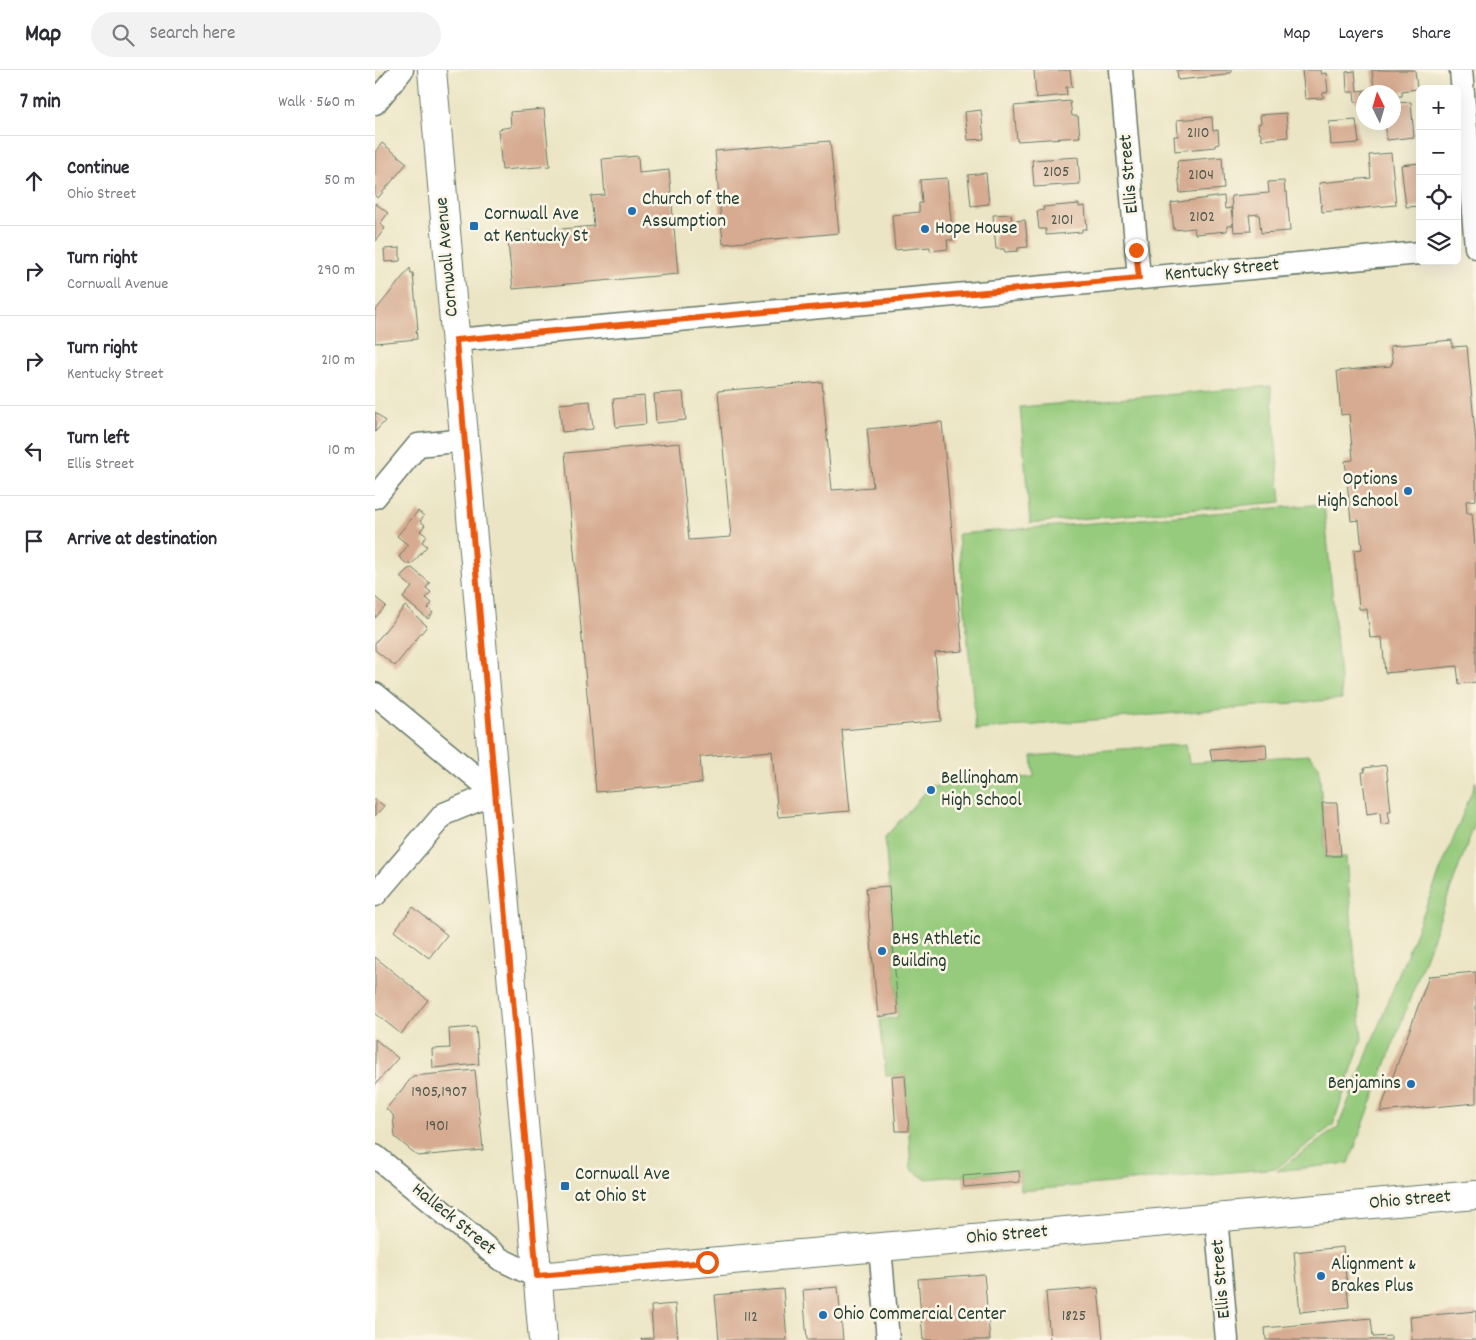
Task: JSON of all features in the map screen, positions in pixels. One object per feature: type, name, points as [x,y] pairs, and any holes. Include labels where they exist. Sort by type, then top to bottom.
[{"type":"street","points":[[375,103],[402,70]]},
{"type":"street","name":"Cornwall Avenue","points":[[432,70],[543,1340]]},
{"type":"street","name":"Ellis Street","points":[[1121,70],[1139,278]]},
{"type":"street","points":[[1461,70],[1476,247],[1461,249]]},
{"type":"street","name":"Kentucky Street","points":[[456,340],[1416,253]]},
{"type":"street","points":[[375,497],[418,445],[465,440]]},
{"type":"street","points":[[375,694],[495,793],[444,814],[375,896]]},
{"type":"street","name":"Halleck Street","points":[[375,1156],[500,1259],[537,1276]]},
{"type":"street","name":"Ohio Street","points":[[537,1276],[1476,1195]]},
{"type":"street","name":"Ellis Street","points":[[1216,1218],[1227,1340]]},
{"type":"street","points":[[880,1247],[888,1340]]},
{"type":"green space","points":[[1271,386],[1281,502],[1030,523],[1020,407]]},
{"type":"green space","points":[[1324,504],[1342,699],[976,730],[958,534]]},
{"type":"green space","points":[[1186,744],[1189,763],[1309,755],[1319,766],[1326,858],[1346,857],[1362,1039],[1333,1125],[1277,1168],[1021,1191],[1019,1171],[925,1179],[911,1169],[905,1075],[886,1076],[880,1020],[898,1017],[885,837],[931,786],[1034,777],[1032,756]]},
{"type":"green space","points":[[1476,781],[1476,821],[1349,1163],[1277,1171],[1338,1127]]},
{"type":"building","points":[[1034,70],[1070,70],[1072,87],[1066,87],[1067,95],[1036,98]]},
{"type":"building","points":[[1177,70],[1231,70],[1231,73],[1178,80]]},
{"type":"building","points":[[1302,70],[1320,70],[1321,74],[1326,73],[1328,92],[1323,93],[1323,98],[1305,99]]},
{"type":"building","points":[[1372,70],[1415,70],[1416,89],[1402,91],[1402,96],[1401,85],[1374,85]]},
{"type":"building","points":[[1355,71],[1355,102],[1354,92],[1347,92],[1346,72]]},
{"type":"building","points":[[1070,101],[1072,116],[1078,116],[1080,137],[1017,141],[1014,106]]},
{"type":"building","points":[[1411,102],[1414,137],[1387,140],[1386,130],[1401,130],[1401,103]]},
{"type":"building","points":[[544,109],[550,166],[502,170],[498,129],[511,127],[510,112]]},
{"type":"building","points":[[981,110],[984,139],[968,140],[965,112]]},
{"type":"building","points":[[1286,113],[1288,137],[1262,140],[1258,124],[1261,123],[1260,115]]},
{"type":"building","points":[[1212,117],[1213,131],[1218,130],[1219,144],[1215,145],[1215,147],[1175,151],[1174,136],[1178,136],[1177,120]]},
{"type":"building","points":[[1356,120],[1359,143],[1331,145],[1329,122]]},
{"type":"building","points":[[830,141],[839,233],[723,244],[715,151]]},
{"type":"building","points":[[382,143],[407,163],[378,198],[375,196],[375,152]]},
{"type":"building","points":[[1391,153],[1396,205],[1322,212],[1319,183],[1371,178],[1369,155]]},
{"type":"building","name":"Church of the Assumption","points":[[638,156],[639,173],[669,170],[678,274],[513,289],[507,234],[594,226],[591,196],[605,195],[602,159]]},
{"type":"building","points":[[1078,157],[1080,184],[1034,187],[1032,160]]},
{"type":"building","points":[[1222,157],[1224,189],[1180,193],[1177,161]]},
{"type":"building","points":[[1416,163],[1416,206],[1406,207],[1401,165]]},
{"type":"building","points":[[986,173],[989,204],[971,206],[968,175]]},
{"type":"building","points":[[947,178],[953,240],[947,240],[948,249],[930,251],[930,247],[895,250],[892,215],[919,212],[919,203],[922,203],[920,180]]},
{"type":"building","points":[[1284,181],[1285,192],[1287,192],[1290,231],[1261,233],[1259,214],[1249,215],[1251,231],[1234,232],[1231,196],[1269,193],[1268,182]]},
{"type":"building","points":[[1224,196],[1225,209],[1231,208],[1233,225],[1227,226],[1227,231],[1195,234],[1194,228],[1174,230],[1171,203]]},
{"type":"building","points":[[375,203],[388,213],[380,224],[385,228],[375,242]]},
{"type":"building","points":[[1079,204],[1079,207],[1085,206],[1087,229],[1082,229],[1082,232],[1046,235],[1046,229],[1039,229],[1037,211],[1044,210],[1043,207]]},
{"type":"building","points":[[1011,214],[1012,221],[1025,220],[1028,247],[1018,248],[1018,251],[1005,252],[1004,249],[996,249],[993,215]]},
{"type":"building","points":[[400,248],[400,261],[385,262],[384,249]]},
{"type":"building","points":[[410,268],[411,273],[413,273],[418,330],[416,330],[417,339],[375,343],[375,311]]},
{"type":"building","name":"Options High School","points":[[1452,340],[1452,347],[1467,346],[1476,443],[1476,500],[1466,501],[1467,513],[1472,513],[1476,557],[1476,682],[1459,684],[1457,666],[1385,673],[1382,637],[1370,638],[1367,609],[1359,609],[1354,550],[1362,549],[1359,520],[1351,521],[1345,461],[1353,460],[1349,414],[1341,415],[1337,371],[1391,366],[1391,363],[1393,363],[1390,346]]},
{"type":"building","name":"Bellingham High School","points":[[822,382],[832,490],[873,487],[867,429],[942,422],[963,651],[935,653],[941,721],[842,730],[850,811],[778,817],[772,751],[700,757],[702,783],[596,792],[565,453],[680,443],[689,540],[731,537],[718,391]]},
{"type":"building","points":[[683,392],[686,420],[656,423],[654,394]]},
{"type":"building","points":[[644,396],[646,424],[616,427],[613,399]]},
{"type":"building","points":[[590,401],[593,429],[562,432],[559,404]]},
{"type":"building","points":[[375,412],[385,421],[375,432]]},
{"type":"building","points":[[418,511],[424,516],[420,521],[425,525],[420,531],[427,536],[422,542],[427,546],[412,564],[407,564],[399,557],[408,545],[397,536]]},
{"type":"building","points":[[412,568],[430,583],[426,588],[431,592],[426,598],[432,603],[428,608],[433,613],[428,619],[403,598],[412,587],[400,577],[408,569]]},
{"type":"building","points":[[375,597],[386,606],[375,618]]},
{"type":"building","points":[[405,606],[427,626],[395,666],[375,650],[375,643]]},
{"type":"building","points":[[1266,744],[1267,758],[1212,761],[1210,749]]},
{"type":"building","points":[[1386,765],[1391,811],[1388,811],[1390,823],[1381,824],[1380,812],[1367,814],[1362,772],[1365,772],[1364,768]]},
{"type":"building","points":[[375,799],[384,806],[375,816]]},
{"type":"building","points":[[1322,803],[1337,803],[1341,856],[1326,856]]},
{"type":"building","name":"BHS Athletic Building","points":[[889,886],[898,1014],[878,1017],[866,888]]},
{"type":"building","points":[[413,907],[447,935],[429,958],[394,931]]},
{"type":"building","points":[[375,957],[428,1000],[401,1034],[375,1013]]},
{"type":"building","points":[[1476,972],[1476,1103],[1380,1112],[1429,976]]},
{"type":"building","points":[[476,1027],[479,1064],[433,1068],[432,1049],[450,1048],[449,1029]]},
{"type":"building","points":[[375,1039],[398,1058],[375,1085]]},
{"type":"building","points":[[475,1070],[483,1150],[418,1156],[395,1137],[393,1115],[386,1109],[413,1076]]},
{"type":"building","points":[[905,1075],[909,1131],[896,1131],[892,1076]]},
{"type":"building","points":[[1019,1171],[1020,1182],[964,1187],[963,1176]]},
{"type":"building","points":[[1343,1247],[1349,1307],[1300,1312],[1294,1252]]},
{"type":"building","points":[[984,1274],[990,1340],[923,1340],[918,1279]]},
{"type":"building","name":"Ohio Commercial Center","points":[[838,1287],[843,1340],[807,1340],[803,1290]]},
{"type":"building","points":[[1098,1288],[1103,1340],[1050,1340],[1046,1292]]},
{"type":"building","points":[[783,1289],[787,1340],[719,1340],[715,1295]]},
{"type":"building","points":[[675,1304],[678,1340],[641,1340],[653,1338],[651,1306]]},
{"type":"building","points":[[1476,1311],[1476,1340],[1412,1340],[1410,1317]]},
{"type":"building","points":[[1371,1318],[1373,1337],[1391,1336],[1391,1340],[1266,1340],[1265,1328]]},
{"type":"place","name":"Church of the Assumption","points":[[632,211]]},
{"type":"place","name":"Cornwall Ave at Kentucky St","points":[[474,226]]},
{"type":"place","name":"Hope House","points":[[925,229]]},
{"type":"place","name":"Options High School","points":[[1408,491]]},
{"type":"place","name":"Bellingham High School","points":[[931,790]]},
{"type":"place","name":"BHS Athletic Building","points":[[882,951]]},
{"type":"place","name":"Benjamins","points":[[1411,1084]]},
{"type":"place","name":"Cornwall Ave at Ohio St","points":[[565,1186]]},
{"type":"place","name":"Alignment & Brakes Plus","points":[[1321,1276]]},
{"type":"place","name":"Ohio Commercial Center","points":[[823,1315]]},
{"type":"route","points":[[707,1262],[537,1276],[456,340],[1139,278],[1136,250]]}]
